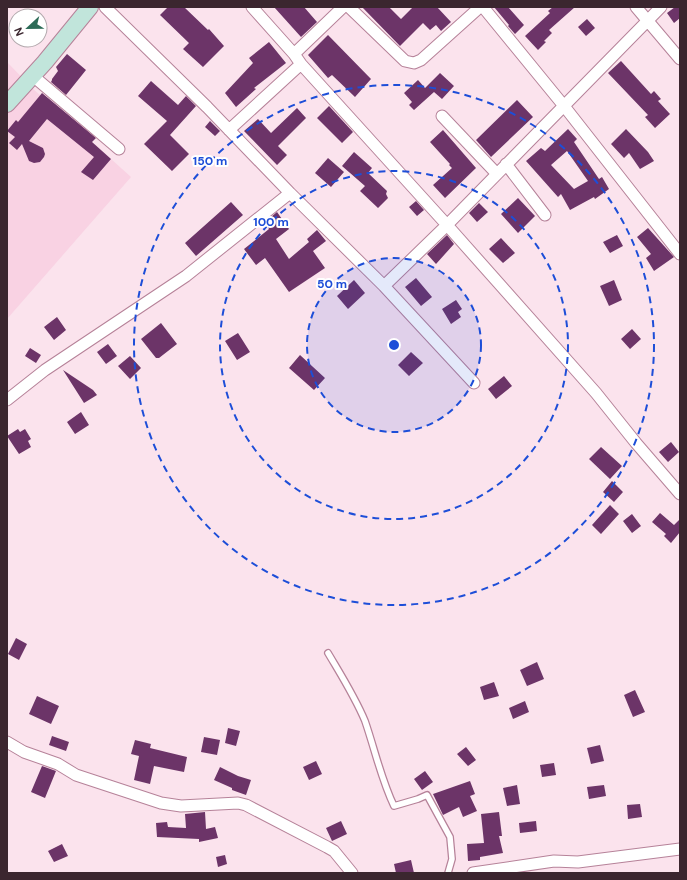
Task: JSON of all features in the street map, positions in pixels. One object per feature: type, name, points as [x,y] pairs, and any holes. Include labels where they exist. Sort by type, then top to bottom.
[{"type":"street","points":[[7,104],[90,7]]},
{"type":"street","points":[[105,7],[384,286],[474,383]]},
{"type":"street","points":[[252,7],[294,54],[301,64],[447,225],[596,393],[636,443],[680,494]]},
{"type":"street","points":[[294,54],[343,7]]},
{"type":"street","points":[[349,7],[405,61],[414,63],[421,60],[481,7],[564,106],[680,254]]},
{"type":"street","points":[[636,7],[680,59]]},
{"type":"street","points":[[384,286],[447,225],[661,7]]},
{"type":"street","points":[[229,130],[301,64]]},
{"type":"street","points":[[32,76],[119,148]]},
{"type":"street","points":[[442,116],[497,174]]},
{"type":"street","points":[[506,164],[545,215]]},
{"type":"street","points":[[7,400],[45,370],[186,276],[290,193]]},
{"type":"street","points":[[7,742],[24,752],[58,764],[76,775],[161,803],[181,806],[238,803],[246,805],[334,851],[352,873]]},
{"type":"street","points":[[473,873],[554,861],[578,868],[680,849]]},
{"type":"lane","points":[[328,653],[349,688],[364,720],[385,788],[394,806],[427,795],[450,837],[452,859],[448,873]]},
{"type":"shaded area","points":[[7,62],[32,88],[131,177],[7,319]]},
{"type":"building","points":[[168,7],[184,7],[208,30],[209,29],[224,46],[203,67],[183,49],[189,43],[160,15]]},
{"type":"building","points":[[274,7],[304,7],[317,22],[301,37]]},
{"type":"building","points":[[362,7],[389,7],[401,19],[413,7],[437,7],[451,22],[441,31],[436,25],[430,30],[423,23],[400,46]]},
{"type":"building","points":[[494,7],[508,7],[524,25],[515,34]]},
{"type":"building","points":[[553,7],[575,7],[549,30],[552,33],[538,50],[525,36],[550,13],[548,11]]},
{"type":"building","points":[[675,7],[680,7],[680,18],[674,23],[667,13]]},
{"type":"building","points":[[587,19],[595,28],[586,36],[578,27]]},
{"type":"building","points":[[328,35],[371,79],[355,97],[332,75],[328,78],[308,55]]},
{"type":"building","points":[[269,42],[286,63],[254,88],[256,89],[236,107],[225,93],[253,63],[249,58]]},
{"type":"building","points":[[67,54],[86,70],[66,95],[51,82],[58,71],[56,67]]},
{"type":"building","points":[[621,61],[651,94],[654,91],[661,99],[658,101],[670,114],[655,128],[645,117],[648,115],[608,73]]},
{"type":"building","points":[[440,73],[454,86],[442,99],[434,92],[414,110],[409,105],[412,102],[404,93],[418,80],[425,88]]},
{"type":"building","points":[[151,81],[178,105],[186,96],[196,106],[170,135],[189,154],[172,171],[144,144],[167,121],[138,96]]},
{"type":"building","points":[[42,93],[96,138],[92,142],[111,159],[93,180],[81,172],[94,157],[47,119],[29,141],[43,148],[45,154],[40,162],[34,163],[29,161],[22,144],[17,150],[9,143],[15,137],[7,131],[16,120],[18,122]]},
{"type":"building","points":[[517,100],[533,117],[491,157],[476,140]]},
{"type":"building","points":[[329,106],[353,132],[342,143],[317,118]]},
{"type":"building","points":[[297,108],[306,118],[278,146],[287,155],[277,165],[244,131],[258,119],[271,133]]},
{"type":"building","points":[[210,121],[220,131],[215,136],[205,127]]},
{"type":"building","points":[[568,129],[577,139],[574,142],[599,179],[602,177],[609,189],[595,199],[594,197],[570,210],[561,194],[558,197],[526,161],[541,148],[545,151]],"holes":[[[567,151],[588,181],[574,189],[551,165]]]},
{"type":"building","points":[[626,129],[648,152],[654,161],[640,169],[629,153],[624,158],[611,144]]},
{"type":"building","points":[[443,130],[476,168],[445,198],[433,185],[452,168],[430,142]]},
{"type":"building","points":[[354,152],[372,168],[368,173],[387,191],[386,194],[388,198],[378,208],[360,191],[365,186],[342,166]]},
{"type":"building","points":[[328,158],[344,172],[331,187],[315,173]]},
{"type":"building","points":[[518,198],[535,216],[518,233],[501,214]]},
{"type":"building","points":[[416,201],[424,210],[417,216],[409,207]]},
{"type":"building","points":[[231,202],[243,215],[196,256],[185,243]]},
{"type":"building","points":[[479,203],[488,212],[477,222],[469,213]]},
{"type":"building","points":[[277,212],[289,229],[276,239],[289,259],[309,242],[307,239],[317,230],[326,241],[313,251],[325,268],[289,292],[265,258],[256,265],[244,249],[269,229],[265,222]]},
{"type":"building","points":[[648,228],[674,257],[654,271],[646,258],[651,254],[637,237]]},
{"type":"building","points":[[447,235],[454,244],[436,264],[427,254]]},
{"type":"building","points":[[617,235],[623,246],[610,253],[603,242]]},
{"type":"building","points":[[501,238],[515,253],[503,263],[489,249]]},
{"type":"building","points":[[416,278],[432,297],[421,306],[405,287]]},
{"type":"building","points":[[354,280],[365,293],[348,309],[337,296]]},
{"type":"building","points":[[614,280],[622,300],[609,306],[600,286]]},
{"type":"building","points":[[456,300],[462,309],[458,312],[461,317],[451,324],[442,309]]},
{"type":"building","points":[[57,317],[66,330],[54,340],[44,327]]},
{"type":"building","points":[[161,323],[177,344],[159,358],[156,358],[141,339]]},
{"type":"building","points":[[632,329],[641,339],[630,349],[621,339]]},
{"type":"building","points":[[238,333],[250,352],[237,360],[225,341]]},
{"type":"building","points":[[108,344],[117,356],[106,364],[97,352]]},
{"type":"building","points":[[30,348],[41,355],[36,363],[25,356]]},
{"type":"building","points":[[411,352],[423,363],[409,376],[398,365]]},
{"type":"building","points":[[300,355],[325,378],[314,390],[289,368]]},
{"type":"building","points":[[130,356],[141,368],[130,379],[118,366]]},
{"type":"building","points":[[63,370],[93,390],[97,395],[84,403]]},
{"type":"building","points":[[504,376],[512,386],[496,399],[488,389]]},
{"type":"building","points":[[81,412],[89,425],[75,434],[67,422]]},
{"type":"building","points":[[18,429],[20,432],[25,429],[31,439],[28,441],[31,447],[19,454],[7,436]]},
{"type":"building","points":[[671,442],[679,452],[668,462],[659,452]]},
{"type":"building","points":[[601,447],[622,466],[610,479],[589,459]]},
{"type":"building","points":[[612,481],[623,492],[614,502],[603,492]]},
{"type":"building","points":[[610,505],[619,514],[601,534],[592,525]]},
{"type":"building","points":[[660,513],[674,525],[680,519],[680,532],[671,543],[664,536],[666,534],[652,522]]},
{"type":"building","points":[[632,514],[641,526],[632,533],[623,521]]},
{"type":"building","points":[[16,638],[27,644],[19,660],[8,654]]},
{"type":"building","points":[[537,662],[544,679],[527,686],[520,670]]},
{"type":"building","points":[[494,682],[499,696],[484,700],[480,687]]},
{"type":"building","points":[[635,690],[645,712],[633,717],[624,695]]},
{"type":"building","points":[[37,696],[59,706],[51,724],[29,714]]},
{"type":"building","points":[[525,701],[529,712],[513,719],[509,708]]},
{"type":"building","points":[[228,728],[240,731],[236,746],[225,743]]},
{"type":"building","points":[[52,736],[69,742],[66,751],[49,745]]},
{"type":"building","points":[[204,737],[220,740],[217,755],[201,752]]},
{"type":"building","points":[[135,740],[151,744],[150,748],[187,757],[184,772],[154,766],[150,784],[134,780],[139,756],[131,754]]},
{"type":"building","points":[[600,745],[604,761],[591,764],[587,748]]},
{"type":"building","points":[[466,747],[476,760],[468,766],[457,754]]},
{"type":"building","points":[[316,761],[322,774],[309,780],[303,767]]},
{"type":"building","points":[[554,763],[556,775],[542,777],[540,765]]},
{"type":"building","points":[[42,766],[56,771],[45,798],[31,792]]},
{"type":"building","points":[[220,767],[238,776],[251,780],[246,795],[232,790],[232,788],[214,780]]},
{"type":"building","points":[[425,771],[433,782],[422,790],[414,779]]},
{"type":"building","points":[[470,781],[475,794],[470,796],[477,811],[463,817],[459,807],[443,815],[433,794]]},
{"type":"building","points":[[517,785],[520,804],[507,806],[503,788]]},
{"type":"building","points":[[604,785],[606,796],[589,799],[587,787]]},
{"type":"building","points":[[640,804],[642,817],[628,819],[627,805]]},
{"type":"building","points":[[205,812],[206,829],[215,827],[218,838],[199,842],[199,839],[157,837],[156,823],[167,822],[168,827],[186,828],[185,814]]},
{"type":"building","points":[[499,812],[502,836],[499,836],[503,853],[480,857],[480,860],[468,861],[467,844],[484,843],[481,814]]},
{"type":"building","points":[[341,821],[347,834],[332,841],[326,828]]},
{"type":"building","points":[[536,821],[537,831],[520,833],[519,823]]},
{"type":"building","points":[[62,844],[68,856],[54,862],[48,851]]},
{"type":"building","points":[[225,855],[227,864],[218,867],[216,857]]},
{"type":"building","points":[[411,860],[414,873],[396,873],[394,864]]}]
